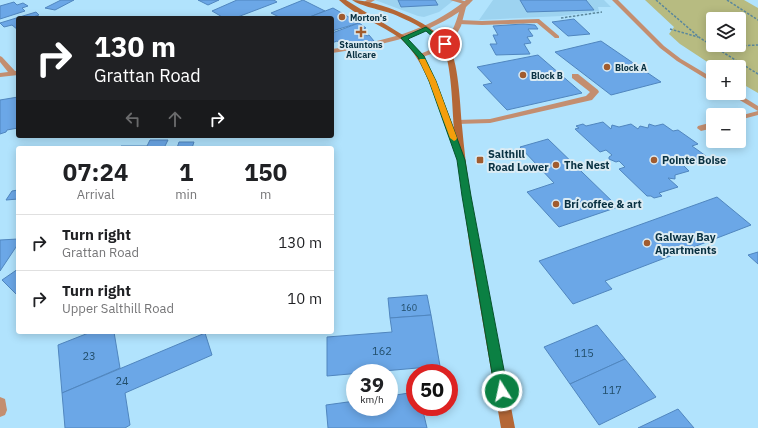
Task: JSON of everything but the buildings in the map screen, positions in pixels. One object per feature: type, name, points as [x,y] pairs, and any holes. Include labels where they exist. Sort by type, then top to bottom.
[{"type":"main road","points":[[342,0],[404,38],[420,56],[432,81],[461,160]]},
{"type":"main road","points":[[355,0],[369,2],[426,29],[445,44],[453,72],[457,122],[466,196],[508,428]]},
{"type":"street","points":[[453,0],[466,3]]},
{"type":"street","points":[[615,0],[662,47],[678,60],[706,77]]},
{"type":"street","points":[[334,51],[404,38],[426,29],[466,3]]},
{"type":"street","points":[[420,56],[437,51],[451,40],[457,29],[466,3]]},
{"type":"street","points":[[459,22],[482,23],[539,21],[557,37]]},
{"type":"street","points":[[0,58],[16,73]]},
{"type":"street","points":[[0,74],[16,73]]},
{"type":"street","points":[[457,122],[490,121],[589,98],[595,92],[575,76]]},
{"type":"street","points":[[743,100],[758,109]]},
{"type":"street","points":[[746,116],[758,113]]},
{"type":"street","points":[[701,128],[706,127]]},
{"type":"street","points":[[0,404],[0,410]]},
{"type":"path","points":[[656,0],[682,24],[706,40]]},
{"type":"path","points":[[727,0],[758,20]]},
{"type":"path","points":[[539,21],[624,9]]},
{"type":"path","points":[[746,45],[758,44]]},
{"type":"path","points":[[724,52],[758,74]]},
{"type":"shaded area","points":[[375,0],[454,0],[439,12],[424,17]]},
{"type":"shaded area","points":[[493,0],[604,0],[611,7],[598,7],[599,11],[562,16],[479,20]]},
{"type":"green space","points":[[645,0],[744,0],[758,8],[758,93],[746,86],[746,60],[706,61],[680,44],[669,34],[674,27]]},
{"type":"slow traffic","points":[[422,60],[432,81],[454,138]]},
{"type":"place","name":"Morton's","points":[[342,17]]},
{"type":"place","name":"Stauntons Allcare","points":[[361,32]]},
{"type":"place","name":"Block A","points":[[607,67]]},
{"type":"place","name":"Block B","points":[[523,75]]},
{"type":"place","name":"Salthill Road Lower","points":[[480,160]]},
{"type":"place","name":"Pointe Boise","points":[[654,160]]},
{"type":"place","name":"The Nest","points":[[556,165]]},
{"type":"place","name":"Brí coffee & art","points":[[556,204]]},
{"type":"place","name":"Galway Bay Apartments","points":[[647,243]]},
{"type":"route","points":[[445,44],[426,29],[404,38],[420,56],[432,81],[461,160],[466,196],[502,391]]}]
